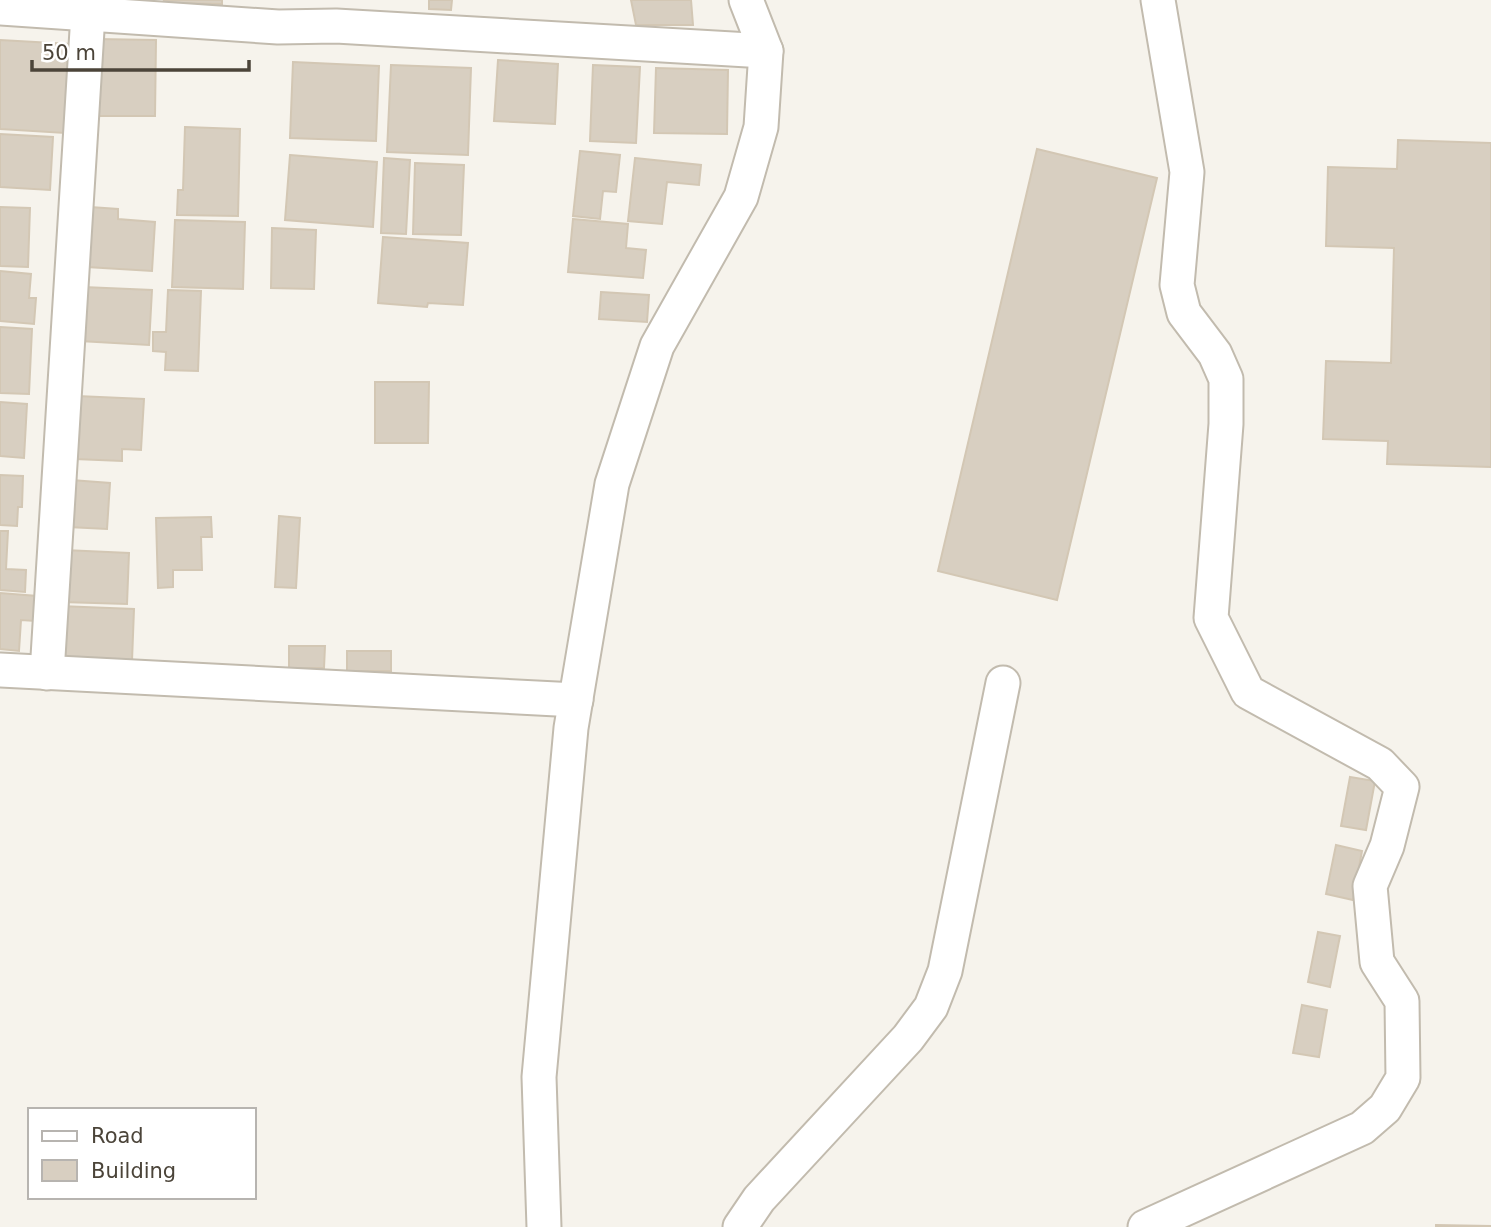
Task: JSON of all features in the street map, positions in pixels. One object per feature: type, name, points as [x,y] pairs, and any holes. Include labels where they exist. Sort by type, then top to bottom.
[{"type":"street","points":[[544,1227],[539,1077],[571,728],[612,484],[657,346],[741,197],[761,127],[765,51],[746,0]]},
{"type":"street","points":[[1145,1227],[1362,1128],[1385,1108],[1403,1078],[1402,1001],[1377,962],[1370,886],[1387,846],[1402,787],[1380,764],[1248,692],[1211,618],[1226,424],[1226,379],[1215,354],[1184,313],[1177,285],[1187,172],[1158,0]]},
{"type":"street","points":[[0,8],[88,14],[266,13],[336,26],[765,51]]},
{"type":"street","points":[[47,673],[88,14]]},
{"type":"street","points":[[0,670],[576,700]]},
{"type":"street","points":[[740,1227],[759,1199],[908,1038],[932,1007],[945,971],[1003,682]]},
{"type":"building","points":[[164,0],[222,0],[222,4],[163,3]]},
{"type":"building","points":[[429,0],[452,0],[451,10],[429,9]]},
{"type":"building","points":[[631,0],[691,0],[693,25],[636,25]]},
{"type":"building","points":[[96,39],[156,40],[155,116],[96,116]]},
{"type":"building","points":[[0,40],[70,44],[65,133],[0,129]]},
{"type":"building","points":[[498,60],[558,64],[555,124],[494,121]]},
{"type":"building","points":[[293,62],[379,66],[376,141],[290,138]]},
{"type":"building","points":[[391,65],[471,68],[468,155],[387,152]]},
{"type":"building","points":[[593,65],[640,67],[636,143],[590,141]]},
{"type":"building","points":[[656,68],[728,70],[727,134],[654,133]]},
{"type":"building","points":[[185,127],[240,129],[238,216],[177,215],[178,190],[183,190]]},
{"type":"building","points":[[0,134],[53,137],[50,190],[0,187]]},
{"type":"building","points":[[1398,140],[1491,143],[1491,467],[1387,464],[1388,441],[1323,439],[1326,361],[1391,363],[1394,248],[1326,246],[1328,167],[1397,169]]},
{"type":"building","points":[[1037,149],[1157,178],[1057,600],[938,571]]},
{"type":"building","points":[[580,151],[620,155],[616,192],[603,191],[600,219],[573,216]]},
{"type":"building","points":[[290,155],[377,162],[373,227],[285,220]]},
{"type":"building","points":[[384,158],[410,160],[406,234],[381,233]]},
{"type":"building","points":[[635,158],[701,165],[699,185],[667,182],[662,224],[628,221]]},
{"type":"building","points":[[415,163],[464,165],[461,235],[413,234]]},
{"type":"building","points":[[0,207],[30,208],[28,267],[0,266]]},
{"type":"building","points":[[90,207],[118,209],[118,219],[155,222],[152,271],[87,267]]},
{"type":"building","points":[[573,219],[628,224],[626,248],[646,250],[643,278],[568,272]]},
{"type":"building","points":[[175,220],[245,222],[243,289],[172,287]]},
{"type":"building","points":[[272,228],[316,230],[314,289],[271,288]]},
{"type":"building","points":[[383,237],[468,243],[463,305],[428,303],[427,307],[378,303]]},
{"type":"building","points":[[0,271],[31,274],[29,298],[36,298],[34,324],[0,321]]},
{"type":"building","points":[[83,287],[152,290],[149,345],[80,341]]},
{"type":"building","points":[[168,290],[201,291],[198,371],[165,370],[166,352],[153,351],[153,332],[166,332]]},
{"type":"building","points":[[601,292],[649,295],[647,322],[599,319]]},
{"type":"building","points":[[0,327],[32,329],[29,394],[0,393]]},
{"type":"building","points":[[375,382],[429,382],[428,443],[375,443]]},
{"type":"building","points":[[77,396],[144,399],[141,450],[122,449],[122,461],[75,459]]},
{"type":"building","points":[[0,402],[27,404],[24,458],[0,456]]},
{"type":"building","points":[[0,475],[23,476],[22,507],[18,507],[17,526],[0,525]]},
{"type":"building","points":[[71,480],[110,483],[107,529],[68,527]]},
{"type":"building","points":[[279,516],[300,518],[296,588],[275,587]]},
{"type":"building","points":[[211,517],[212,537],[201,537],[202,570],[173,570],[173,587],[158,588],[156,518]]},
{"type":"building","points":[[0,531],[8,531],[6,569],[26,570],[25,592],[0,590]]},
{"type":"building","points":[[64,550],[129,553],[127,604],[62,602]]},
{"type":"building","points":[[0,593],[37,596],[35,621],[21,620],[19,651],[0,649]]},
{"type":"building","points":[[59,606],[134,609],[132,661],[58,667]]},
{"type":"building","points":[[289,646],[325,646],[324,668],[289,668]]},
{"type":"building","points":[[347,651],[391,651],[391,671],[347,671]]},
{"type":"building","points":[[1350,777],[1375,781],[1366,830],[1341,826]]},
{"type":"building","points":[[1336,845],[1362,851],[1353,900],[1326,894]]},
{"type":"building","points":[[1318,932],[1340,936],[1330,987],[1308,982]]},
{"type":"building","points":[[1302,1005],[1327,1010],[1319,1057],[1293,1053]]},
{"type":"building","points":[[1491,1226],[1491,1227],[1436,1227]]}]
